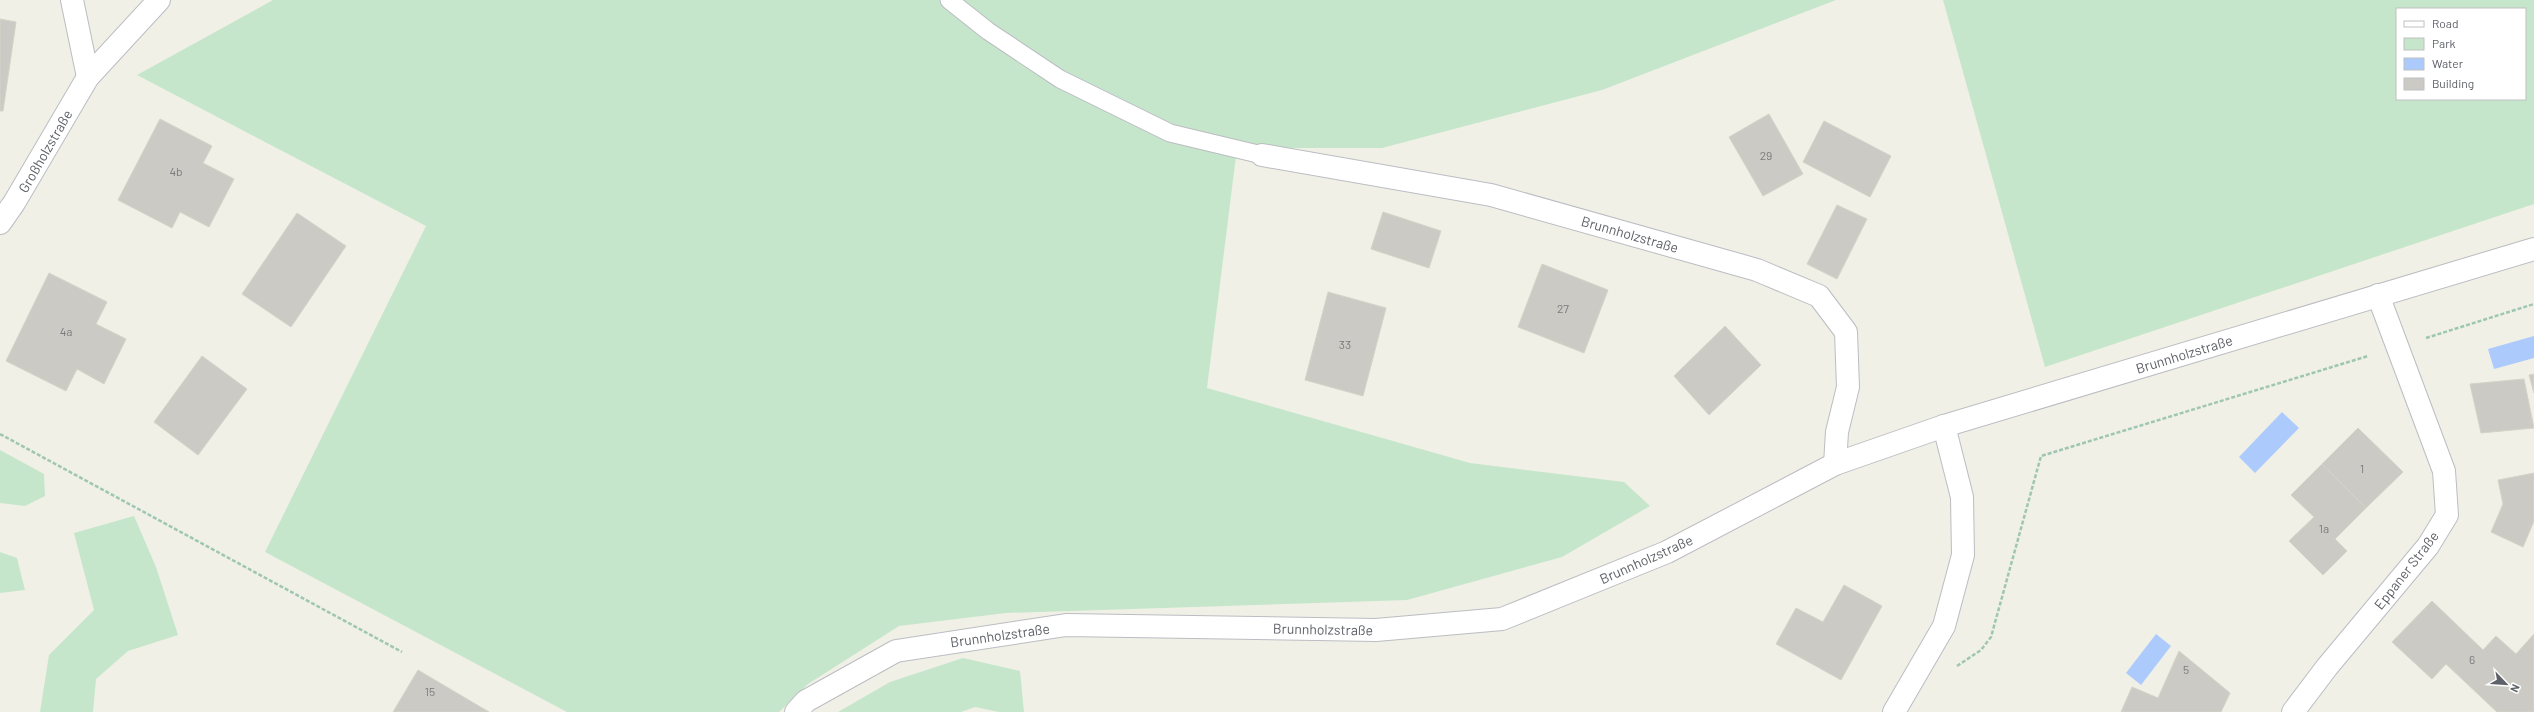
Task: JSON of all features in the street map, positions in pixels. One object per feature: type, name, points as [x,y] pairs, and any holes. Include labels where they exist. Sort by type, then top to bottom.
[{"type":"street","points":[[72,0],[88,77]]},
{"type":"street","name":"Großholzstraße","points":[[0,223],[14,203],[88,77],[159,0]]},
{"type":"street","name":"Brunnholzstraße","points":[[1262,155],[1491,196],[1757,270],[1819,296],[1846,332],[1848,387],[1837,432],[1835,464]]},
{"type":"street","name":"Brunnholzstraße","points":[[796,712],[806,701],[896,650],[1066,626],[1376,630],[1502,620],[1667,552],[1835,464],[1944,426],[2534,249]]},
{"type":"street","name":"Eppaner Straße","points":[[2293,712],[2327,667],[2428,546],[2447,515],[2444,471],[2396,348],[2378,295]]},
{"type":"street","points":[[1894,712],[1920,672],[1944,626],[1962,555],[1962,497],[1944,426]]},
{"type":"lane","points":[[949,0],[988,31],[1060,79],[1170,133],[1262,155]]},
{"type":"path","points":[[1920,672],[1960,665],[1981,650],[1991,637],[2041,456],[2396,348],[2534,304]]},
{"type":"path","points":[[0,434],[402,652]]},
{"type":"green space","points":[[273,0],[1836,0],[1602,90],[1382,148],[1237,148],[1207,388],[1470,463],[1624,482],[1650,506],[1562,557],[1407,600],[1006,613],[899,626],[808,684],[779,712],[567,712],[265,552],[426,226],[137,75]]},
{"type":"green space","points":[[1943,0],[2534,0],[2534,204],[2045,367]]},
{"type":"green space","points":[[0,450],[44,474],[45,496],[25,506],[0,503]]},
{"type":"green space","points":[[134,516],[156,567],[178,635],[128,651],[96,679],[93,712],[40,712],[49,655],[94,610],[74,533]]},
{"type":"green space","points":[[0,552],[17,558],[25,590],[0,593]]},
{"type":"green space","points":[[963,658],[1020,671],[1024,712],[999,712],[975,707],[961,712],[838,712],[890,682]]},
{"type":"water","points":[[2534,336],[2534,358],[2494,369],[2488,349]]},
{"type":"water","points":[[2282,412],[2299,428],[2255,473],[2239,457]]},
{"type":"water","points":[[2156,634],[2171,646],[2141,685],[2126,673]]},
{"type":"building","points":[[0,19],[16,22],[3,111],[0,111]]},
{"type":"building","points":[[1769,114],[1803,174],[1763,196],[1729,137]]},
{"type":"building","points":[[160,119],[212,146],[203,163],[234,179],[209,227],[180,212],[172,228],[118,200]]},
{"type":"building","points":[[1824,121],[1891,156],[1870,197],[1803,162]]},
{"type":"building","points":[[1837,205],[1867,219],[1837,279],[1807,264]]},
{"type":"building","points":[[1383,212],[1441,231],[1429,268],[1371,249]]},
{"type":"building","points":[[297,213],[346,246],[291,327],[242,294]]},
{"type":"building","points":[[1542,264],[1608,290],[1584,353],[1518,327]]},
{"type":"building","points":[[49,273],[107,302],[96,324],[126,339],[104,384],[77,369],[66,391],[6,361]]},
{"type":"building","points":[[1328,292],[1386,308],[1363,396],[1305,380]]},
{"type":"building","points":[[1725,326],[1761,365],[1709,415],[1674,376]]},
{"type":"building","points":[[202,356],[247,389],[198,455],[154,422]]},
{"type":"building","points":[[2534,374],[2534,393],[2529,375]]},
{"type":"building","points":[[2524,379],[2534,428],[2481,433],[2470,384]]},
{"type":"building","points":[[2358,428],[2403,472],[2366,508],[2322,464]]},
{"type":"building","points":[[2322,464],[2366,508],[2335,539],[2347,551],[2323,575],[2289,541],[2314,517],[2291,495]]},
{"type":"building","points":[[2534,473],[2534,521],[2523,547],[2491,532],[2503,504],[2498,480]]},
{"type":"building","points":[[1844,585],[1882,606],[1841,680],[1776,644],[1796,608],[1823,622]]},
{"type":"building","points":[[2432,601],[2483,650],[2496,636],[2516,654],[2534,634],[2534,712],[2497,712],[2446,664],[2432,679],[2392,642]]},
{"type":"building","points":[[2179,651],[2230,693],[2221,712],[2121,712],[2132,687],[2158,698]]},
{"type":"building","points":[[418,670],[489,712],[393,712]]}]
